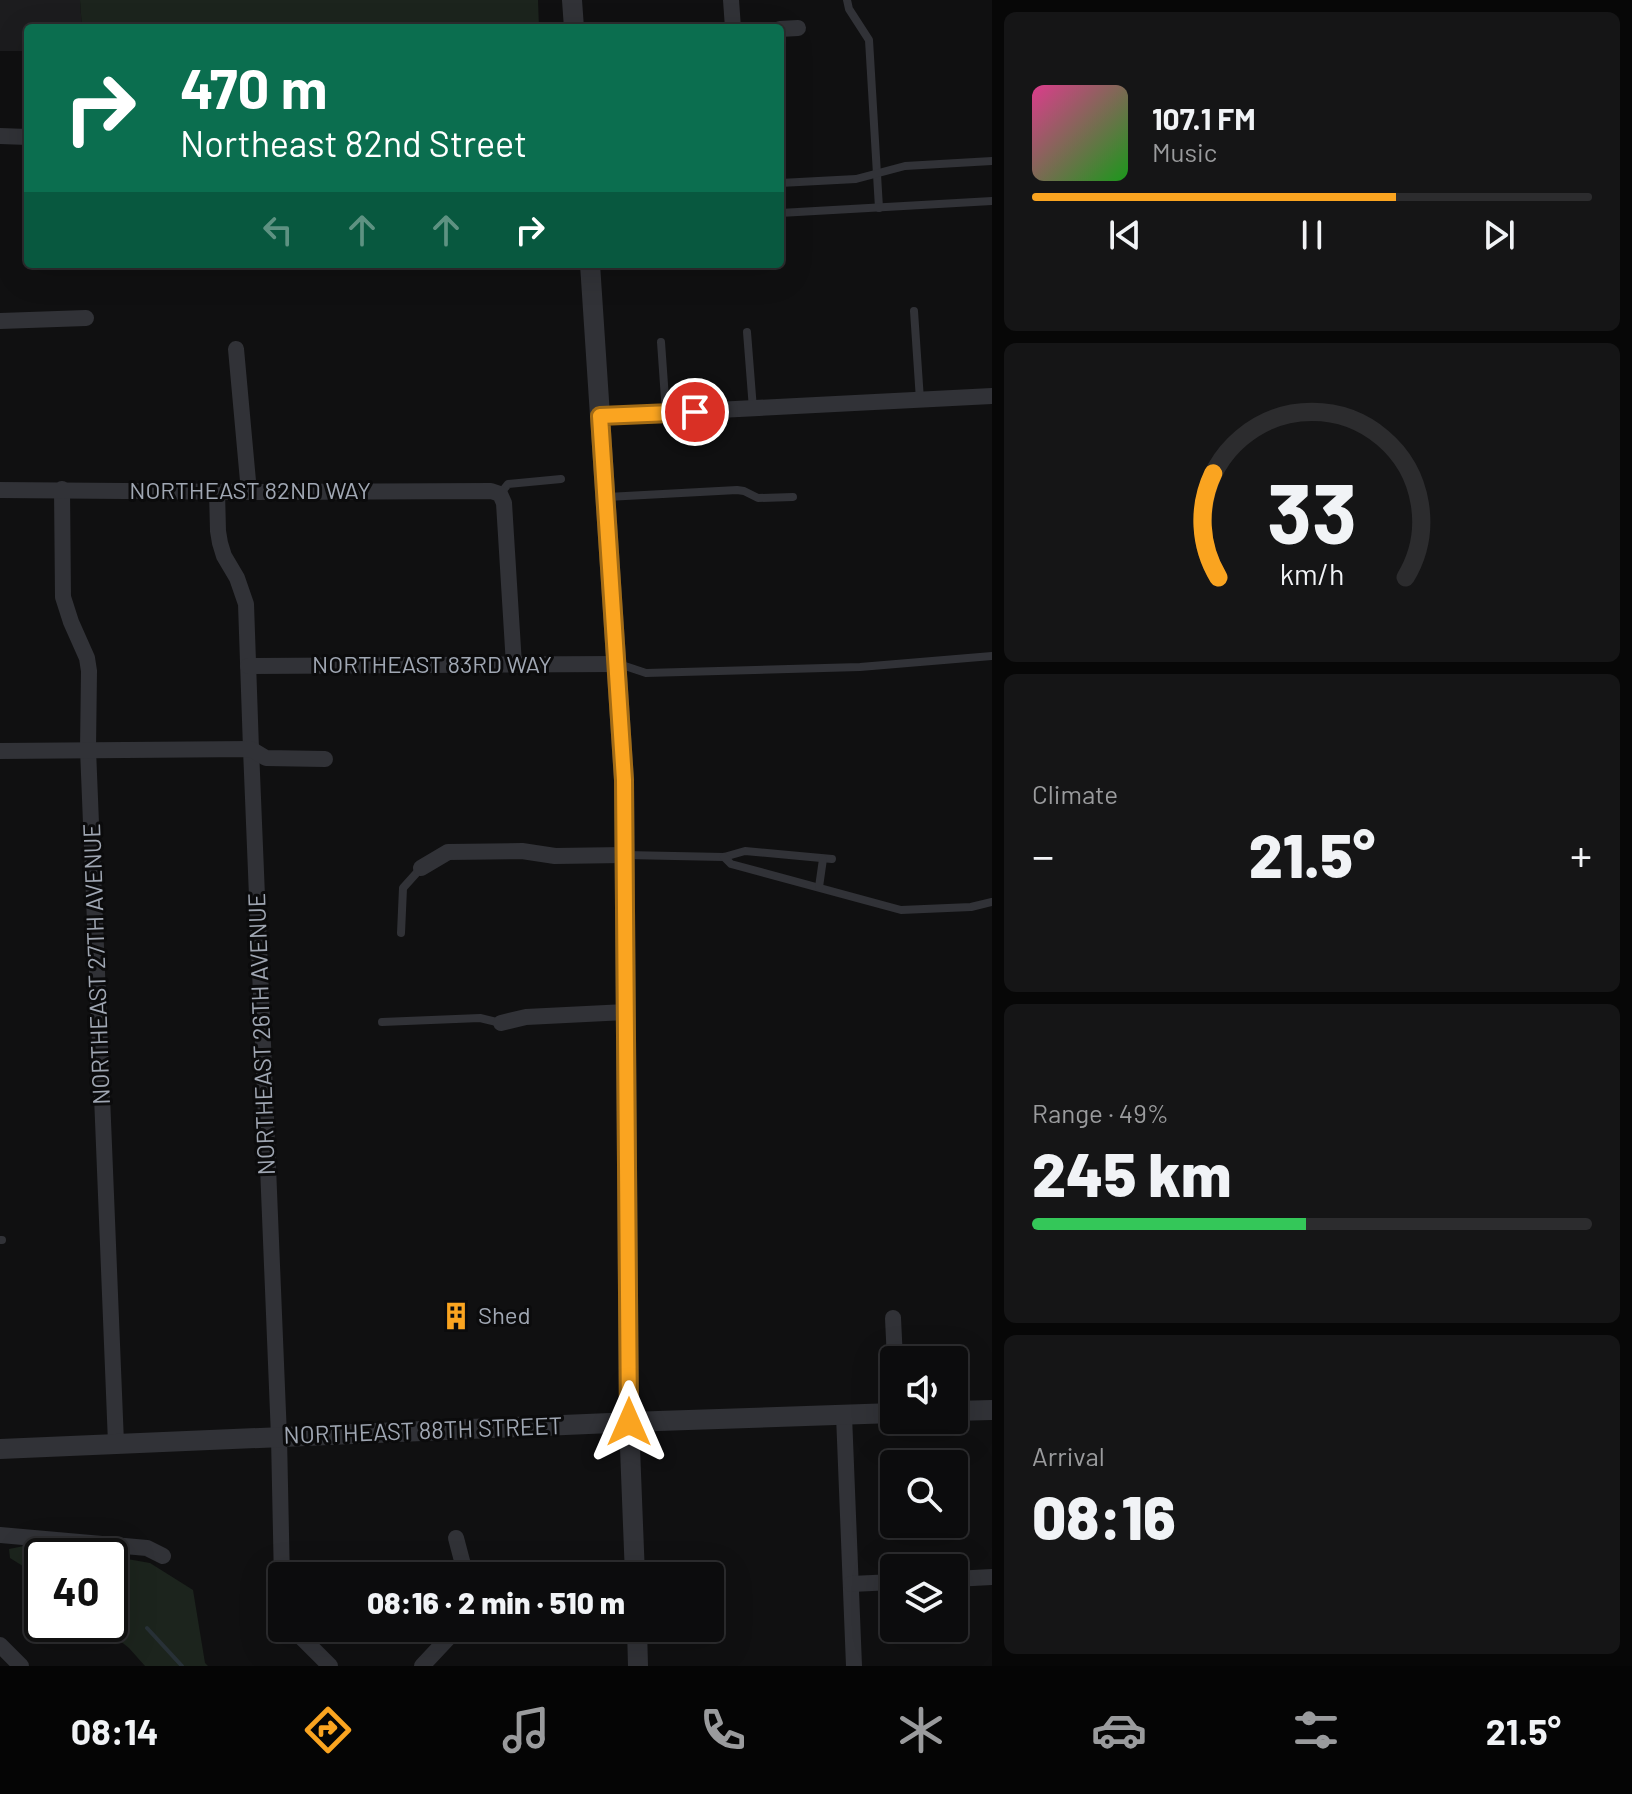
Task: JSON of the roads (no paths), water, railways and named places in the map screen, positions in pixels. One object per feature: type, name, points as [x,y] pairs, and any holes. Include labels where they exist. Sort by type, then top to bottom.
[{"type":"street","points":[[572,0],[574,24]]},
{"type":"street","points":[[731,0],[733,24]]},
{"type":"street","points":[[784,29],[798,28]]},
{"type":"street","points":[[0,136],[24,137]]},
{"type":"street","points":[[590,268],[623,752],[629,1422],[634,1562]]},
{"type":"street","points":[[0,321],[86,318]]},
{"type":"street","points":[[236,349],[249,492]]},
{"type":"street","points":[[600,416],[992,396]]},
{"type":"street","name":"NORTHEAST 27TH AVENUE","points":[[62,489],[63,597],[87,658],[89,671],[88,749],[116,1443]]},
{"type":"street","name":"NORTHEAST 82ND WAY","points":[[0,490],[491,491],[500,494]]},
{"type":"street","name":"NORTHEAST 26TH AVENUE","points":[[217,491],[220,543],[246,604],[282,1562]]},
{"type":"street","points":[[500,494],[504,503],[514,665]]},
{"type":"street","name":"NORTHEAST 83RD WAY","points":[[248,666],[617,664]]},
{"type":"street","points":[[0,751],[251,749],[266,758],[325,759]]},
{"type":"street","points":[[421,868],[448,852],[624,855]]},
{"type":"street","points":[[501,1023],[526,1017],[626,1012]]},
{"type":"street","points":[[893,1318],[894,1346]]},
{"type":"street","points":[[968,1411],[992,1410]]},
{"type":"street","name":"NORTHEAST 88TH STREET","points":[[0,1449],[880,1414]]},
{"type":"street","points":[[844,1415],[854,1666]]},
{"type":"street","points":[[0,1535],[147,1548],[163,1556]]},
{"type":"street","points":[[456,1538],[462,1562]]},
{"type":"street","points":[[968,1578],[992,1577]]},
{"type":"street","points":[[851,1584],[880,1583]]},
{"type":"street","points":[[306,1642],[330,1666]]},
{"type":"street","points":[[422,1666],[444,1642]]},
{"type":"street","points":[[637,1642],[638,1666]]},
{"type":"street","points":[[0,1645],[21,1666]]},
{"type":"lane","points":[[847,0],[849,9],[869,40],[879,208]]},
{"type":"lane","points":[[784,183],[856,179],[905,166],[992,161]]},
{"type":"lane","points":[[784,213],[992,201]]},
{"type":"lane","points":[[914,311],[920,400]]},
{"type":"lane","points":[[747,332],[753,409]]},
{"type":"lane","points":[[661,342],[666,413]]},
{"type":"lane","points":[[500,494],[508,484],[561,479]]},
{"type":"lane","points":[[606,497],[737,490],[758,498],[793,497]]},
{"type":"lane","points":[[617,664],[646,673],[860,667],[992,656]]},
{"type":"lane","points":[[624,855],[724,857],[745,851],[828,859],[819,887]]},
{"type":"lane","points":[[724,857],[731,864],[901,910],[971,907],[992,902]]},
{"type":"lane","points":[[401,933],[403,888],[421,868]]},
{"type":"lane","points":[[382,1022],[480,1018],[501,1023]]},
{"type":"waterway","points":[[147,1628],[182,1666]]},
{"type":"place","name":"Shed","points":[[456,1316]]}]
